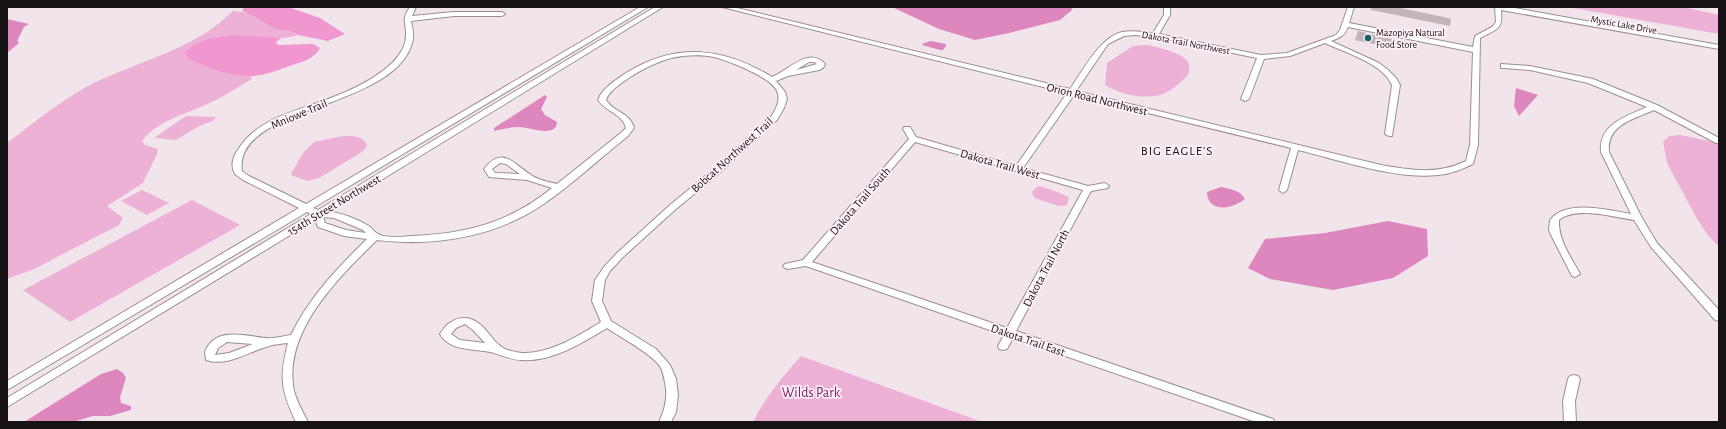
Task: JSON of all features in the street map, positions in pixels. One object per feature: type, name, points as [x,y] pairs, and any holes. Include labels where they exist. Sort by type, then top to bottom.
[{"type":"street","points":[[407,20],[413,7]]},
{"type":"street","name":"154th Street Northwest","points":[[7,386],[645,7]]},
{"type":"street","name":"154th Street Northwest","points":[[7,403],[660,7]]},
{"type":"street","name":"Orion Road Northwest","points":[[725,7],[1295,148],[1381,168],[1423,174],[1444,172],[1459,168],[1470,162],[1474,145],[1476,50]]},
{"type":"street","points":[[1155,35],[1167,14],[1167,7]]},
{"type":"street","name":"Dakota Trail Northwest","points":[[1018,169],[1106,43],[1114,37],[1135,32],[1261,57],[1288,55],[1338,36],[1343,31],[1351,7]]},
{"type":"street","points":[[1346,24],[1476,50],[1477,37],[1494,28],[1499,22],[1498,7]]},
{"type":"street","name":"Mystic Lake Drive","points":[[1498,7],[1659,36],[1719,45]]},
{"type":"street","name":"Mystic Lake Drive","points":[[1529,7],[1719,41]]},
{"type":"street","points":[[407,20],[454,14],[502,14]]},
{"type":"street","name":"Mniowe Trail","points":[[307,209],[241,175],[238,172],[238,155],[245,144],[268,126],[297,112],[356,90],[390,68],[404,53],[408,44],[410,36],[407,20]]},
{"type":"street","points":[[1326,41],[1383,69],[1395,80],[1396,85],[1389,134]]},
{"type":"street","points":[[318,214],[321,225],[344,233],[375,237],[418,240],[452,236],[476,231],[513,218],[542,201],[625,134],[630,128],[630,122],[626,117],[604,106],[602,100],[604,94],[651,62],[674,55],[709,54],[724,58],[772,80],[785,74]]},
{"type":"street","points":[[1245,99],[1261,57]]},
{"type":"street","points":[[1504,66],[1530,68],[1590,80],[1654,107],[1719,141]]},
{"type":"street","name":"Bobcat Northwest Trail","points":[[607,323],[597,301],[600,280],[607,269],[620,255],[673,207],[713,174],[774,118],[783,102],[783,95],[780,88],[772,80]]},
{"type":"street","points":[[1654,107],[1616,125],[1608,132],[1604,142],[1605,152],[1636,218],[1654,245],[1719,317]]},
{"type":"street","points":[[906,129],[913,139]]},
{"type":"street","name":"Dakota Trail West","points":[[913,139],[1088,189]]},
{"type":"street","name":"Dakota Trail South","points":[[806,263],[913,139]]},
{"type":"street","points":[[1283,190],[1295,148]]},
{"type":"street","points":[[528,177],[559,188]]},
{"type":"street","points":[[1088,189],[1105,186]]},
{"type":"street","name":"Dakota Trail North","points":[[1003,346],[1088,189]]},
{"type":"street","points":[[307,209],[318,214],[336,215],[366,228],[375,237]]},
{"type":"street","points":[[1575,274],[1554,229],[1554,220],[1559,214],[1573,210],[1599,212],[1636,218]]},
{"type":"street","points":[[302,422],[288,386],[288,361],[294,339],[313,305],[375,237]]},
{"type":"street","name":"Dakota Trail East","points":[[788,266],[806,263],[1269,422]]},
{"type":"street","points":[[495,348],[511,355],[527,356],[549,353],[589,334],[607,323],[652,352],[665,365],[670,379],[672,395],[670,412],[666,422]]},
{"type":"street","points":[[267,342],[294,339]]},
{"type":"street","points":[[1570,422],[1569,401],[1574,379]]},
{"type":"green space","points":[[1568,7],[1683,7],[1719,15],[1719,34]]},
{"type":"green space","points":[[233,11],[240,11],[268,26],[298,35],[279,38],[219,36],[197,63],[227,73],[251,76],[252,79],[219,99],[175,117],[156,127],[148,134],[142,141],[145,145],[158,149],[143,183],[107,206],[123,218],[119,225],[34,269],[7,279],[7,143],[74,94],[111,75],[191,41],[211,29]]},
{"type":"green space","points":[[1148,45],[1170,51],[1185,59],[1189,65],[1188,75],[1180,83],[1163,94],[1148,97],[1133,96],[1105,85],[1107,63],[1133,46]]},
{"type":"green space","points":[[186,116],[216,117],[213,121],[199,126],[176,140],[154,138]]},
{"type":"green space","points":[[1680,135],[1719,143],[1719,247],[1707,234],[1697,219],[1667,163],[1663,142],[1669,136]]},
{"type":"green space","points":[[343,136],[354,136],[360,138],[367,146],[362,152],[319,178],[308,181],[291,174],[303,153],[314,142]]},
{"type":"green space","points":[[1038,186],[1069,197],[1067,205],[1059,206],[1034,198],[1032,192]]},
{"type":"green space","points":[[142,190],[169,203],[147,215],[121,201]]},
{"type":"green space","points":[[192,200],[240,225],[70,322],[23,290]]},
{"type":"green space","name":"Wilds Park","points":[[801,356],[982,422],[753,422],[763,404]]},
{"type":"shaded area","points":[[244,7],[288,7],[320,18],[345,34],[328,41],[298,35],[269,26],[242,11]]},
{"type":"shaded area","points":[[892,7],[1073,7],[1071,11],[1060,20],[975,40],[939,29]]},
{"type":"shaded area","points":[[7,19],[29,24],[24,27],[17,41],[19,42],[18,44],[7,53]]},
{"type":"shaded area","points":[[235,35],[281,38],[276,42],[278,45],[313,44],[320,48],[312,57],[304,61],[255,76],[242,76],[226,73],[187,58],[185,52],[202,41],[215,37]]},
{"type":"shaded area","points":[[931,41],[946,44],[946,46],[943,50],[940,50],[922,45]]},
{"type":"shaded area","points":[[1516,88],[1538,95],[1519,116],[1514,106]]},
{"type":"shaded area","points":[[545,95],[547,97],[541,109],[545,115],[557,122],[556,127],[552,130],[543,131],[519,127],[494,131],[494,128]]},
{"type":"shaded area","points":[[1221,187],[1238,192],[1245,199],[1228,207],[1216,207],[1208,199],[1207,192]]},
{"type":"shaded area","points":[[1388,221],[1427,229],[1428,256],[1393,278],[1333,290],[1270,279],[1248,268],[1265,239],[1325,233]]},
{"type":"shaded area","points":[[117,369],[123,373],[126,378],[120,397],[121,403],[131,406],[131,410],[110,416],[93,416],[73,422],[24,422],[101,374]]},
{"type":"building","points":[[1371,7],[1400,8],[1444,17],[1451,19],[1450,26],[1371,10]]},
{"type":"building","name":"Mazopiya Natural Food Store","points":[[1358,31],[1400,41],[1399,49],[1355,40]]},
{"type":"place","name":"Mazopiya Natural Food Store","points":[[1368,38]]},
{"type":"district","name":"BIG EAGLE'S","points":[[1177,150]]}]
